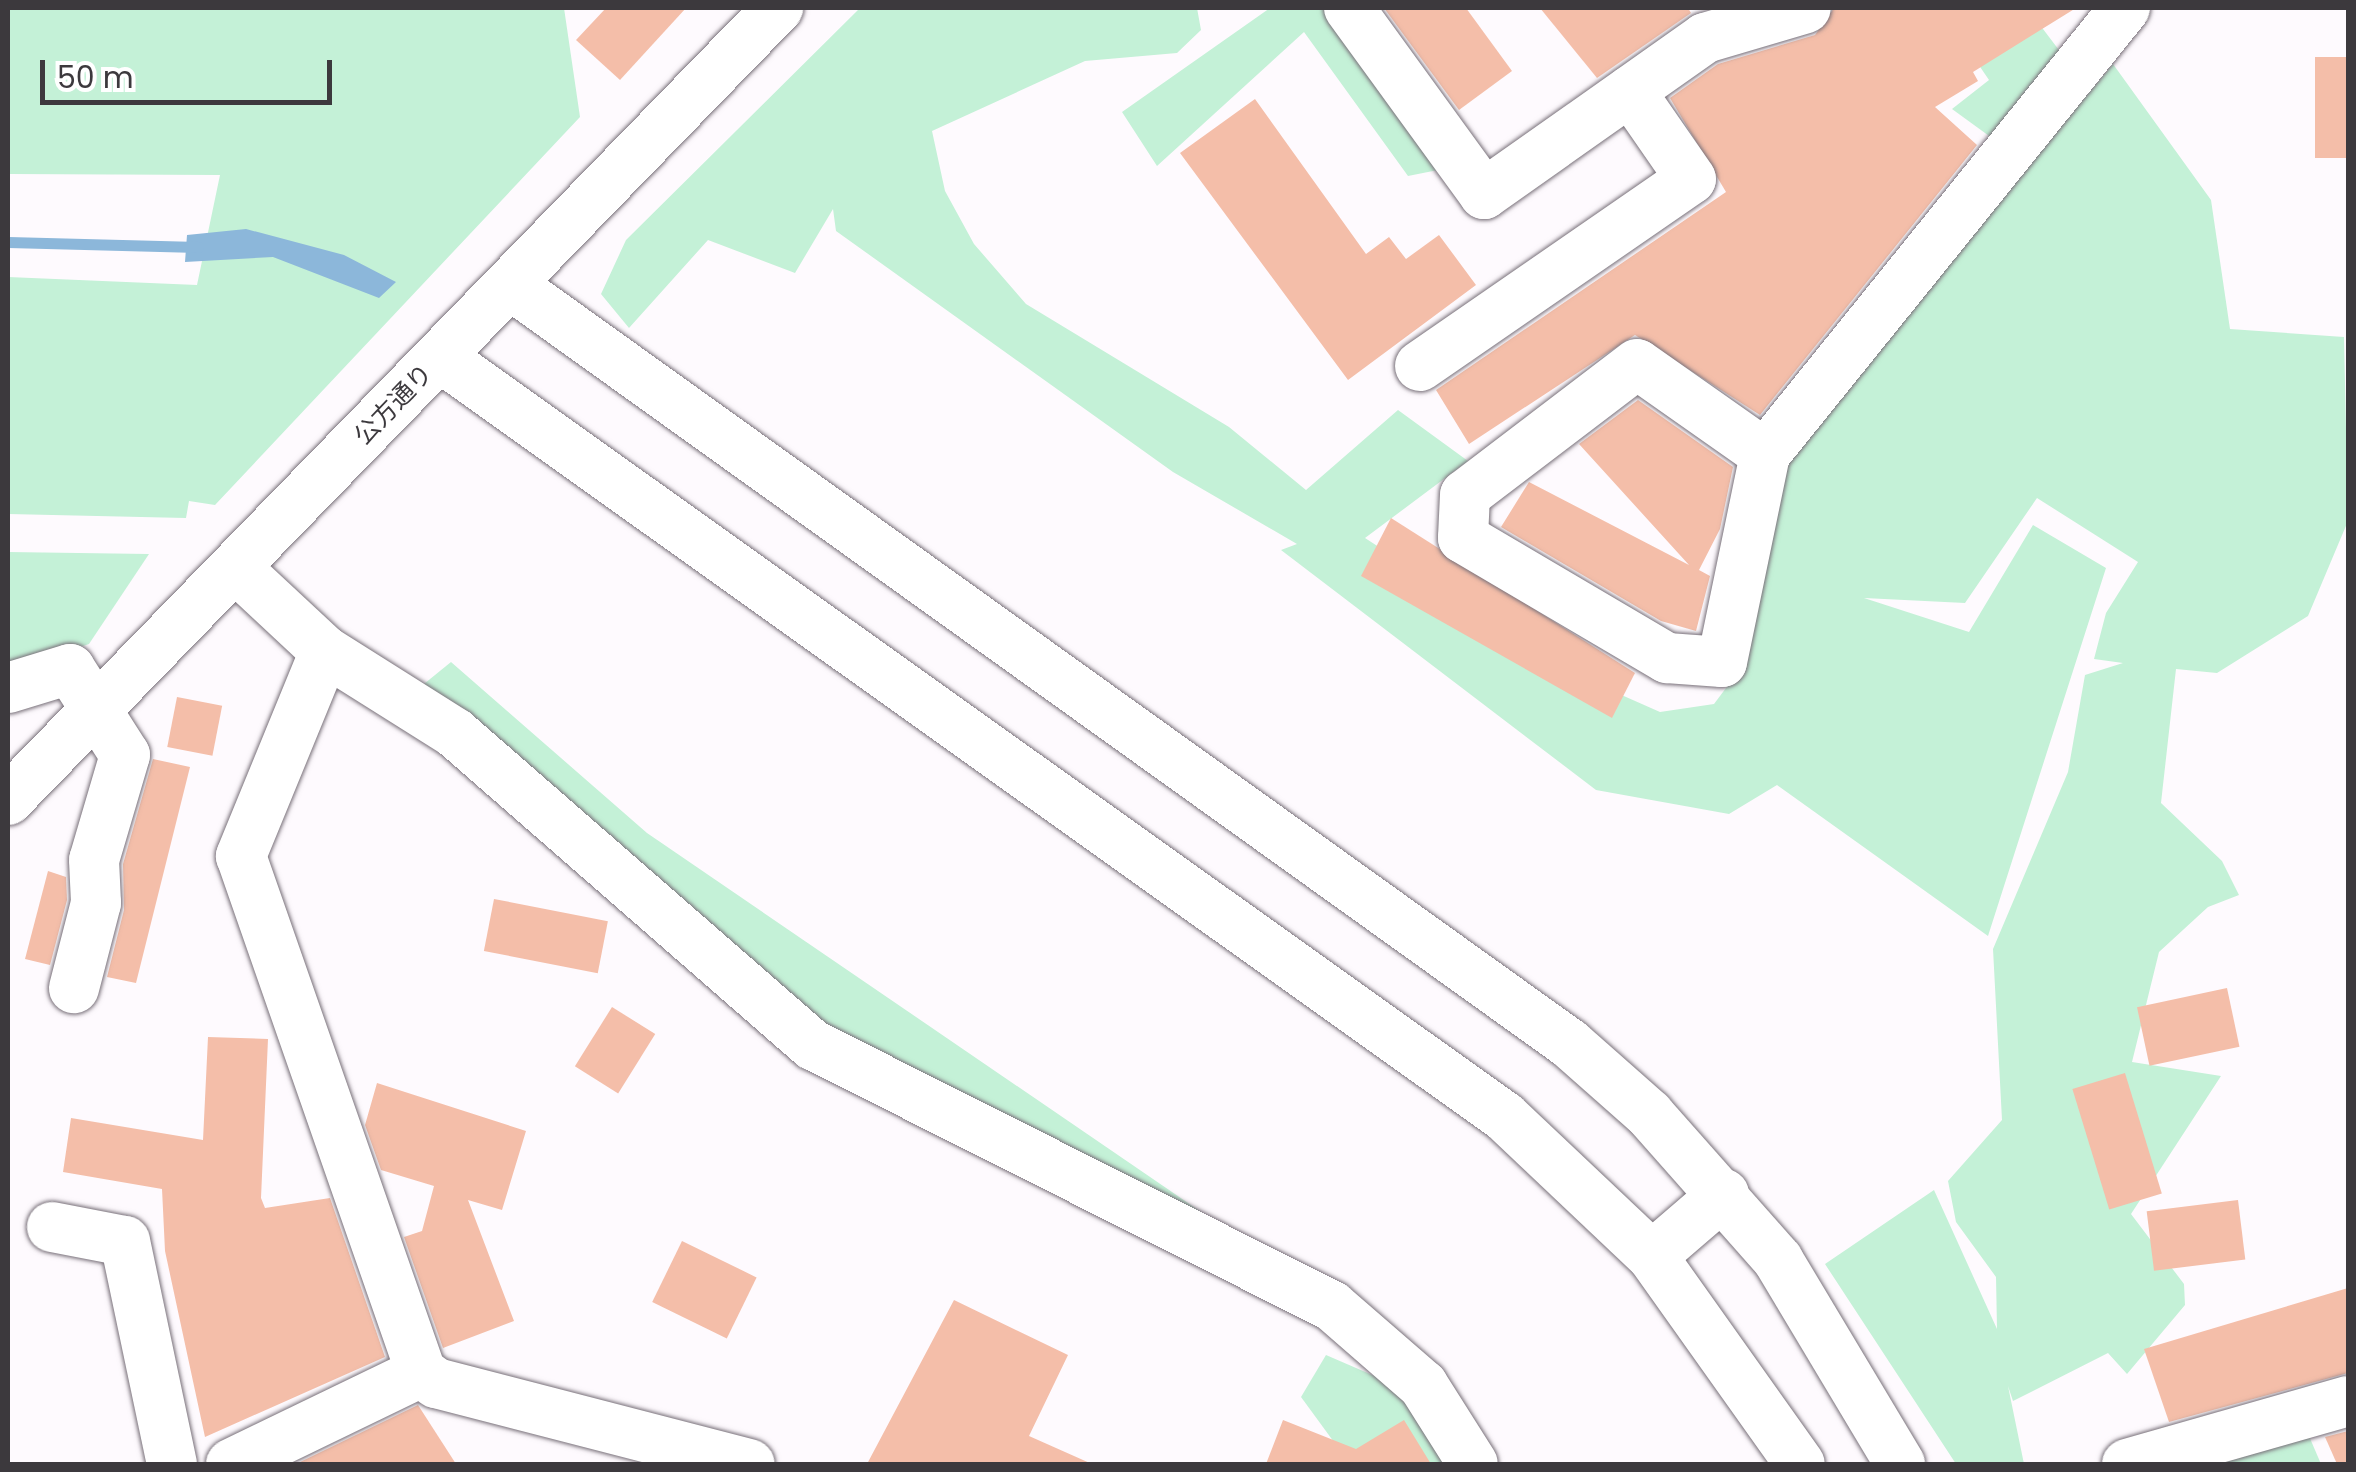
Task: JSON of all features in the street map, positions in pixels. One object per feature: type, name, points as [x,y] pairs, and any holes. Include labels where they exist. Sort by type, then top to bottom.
[{"type":"street","name":"公方通り","points":[[8,800],[98,704],[237,569],[778,8]]},
{"type":"street","points":[[1349,8],[1484,194],[1705,38],[1806,8]]},
{"type":"street","points":[[1765,454],[1637,364],[1466,495],[1462,538],[1667,658],[1722,662],[1765,454],[2125,8]]},
{"type":"street","points":[[1420,366],[1691,179],[1630,92]]},
{"type":"street","points":[[511,284],[1570,1044],[1724,1194],[1829,1338],[1900,1464]]},
{"type":"street","points":[[440,357],[1489,1105],[1652,1256],[1800,1464]]},
{"type":"street","points":[[237,569],[325,651],[455,734],[813,1045],[1332,1306],[1423,1384],[1473,1464]]},
{"type":"street","points":[[325,651],[241,856],[421,1372],[436,1383],[750,1464]]},
{"type":"street","points":[[8,688],[70,668],[98,704],[125,755],[94,860],[96,903],[74,988]]},
{"type":"street","points":[[1652,1256],[1724,1194]]},
{"type":"street","points":[[52,1227],[125,1241],[172,1464]]},
{"type":"street","points":[[231,1464],[421,1372]]},
{"type":"street","points":[[2127,1464],[2348,1401]]},
{"type":"green space","points":[[8,8],[564,8],[580,117],[215,505],[189,501],[186,518],[8,514],[8,277],[197,285],[220,175],[8,174]]},
{"type":"green space","points":[[860,8],[1197,8],[1201,30],[1177,53],[1085,61],[932,131],[945,191],[974,244],[1026,304],[1229,427],[1306,490],[1398,410],[1468,461],[1365,538],[1574,674],[1660,712],[1714,704],[1738,672],[1774,470],[2113,64],[2211,200],[2230,329],[2344,337],[2348,521],[2308,616],[2217,673],[2176,669],[2161,803],[2222,861],[2239,895],[2208,907],[2159,952],[2132,1062],[2221,1076],[2131,1214],[2184,1284],[2185,1305],[2127,1374],[2108,1353],[2013,1401],[2008,1386],[2024,1464],[1956,1464],[1825,1264],[1934,1190],[1997,1329],[1996,1277],[1956,1222],[1948,1181],[2002,1120],[1993,949],[2068,772],[2085,675],[2123,663],[2094,659],[2106,613],[2138,562],[2037,498],[1965,603],[1864,598],[1969,632],[2033,525],[2106,568],[1988,936],[1777,785],[1729,814],[1596,790],[1281,550],[1297,544],[1173,472],[836,231],[833,209],[795,273],[708,240],[629,328],[601,294],[626,240]]},
{"type":"green space","points":[[1270,8],[1332,8],[1448,168],[1408,176],[1304,32],[1157,166],[1122,112]]},
{"type":"green space","points":[[1940,8],[2027,8],[2065,58],[1996,141],[1952,109],[1989,80]]},
{"type":"green space","points":[[8,552],[149,554],[89,644],[8,672]]},
{"type":"green space","points":[[451,662],[647,833],[1248,1244],[825,1039],[419,688]]},
{"type":"green space","points":[[1326,1355],[1400,1387],[1453,1464],[1350,1464],[1301,1397]]},
{"type":"green space","points":[[2309,1436],[2321,1464],[2131,1464]]},
{"type":"water","points":[[246,229],[344,255],[396,282],[379,298],[273,257],[185,262],[187,235]]},
{"type":"building","points":[[606,8],[686,8],[620,80],[576,40]]},
{"type":"building","points":[[1384,8],[1466,8],[1512,71],[1459,110]]},
{"type":"building","points":[[1540,8],[1688,8],[1691,13],[1597,78]]},
{"type":"building","points":[[1834,8],[2076,8],[1973,72],[1978,81],[1935,107],[1977,145],[1760,415],[1635,335],[1469,444],[1436,390],[1726,192],[1670,98],[1718,64],[1815,35]]},
{"type":"building","points":[[2315,57],[2348,57],[2348,158],[2315,158]]},
{"type":"building","points":[[1255,99],[1366,254],[1389,237],[1406,259],[1439,235],[1476,285],[1348,380],[1180,153]]},
{"type":"building","points":[[1638,400],[1733,467],[1720,529],[1699,570],[1710,576],[1696,631],[1661,621],[1501,527],[1529,482],[1689,565],[1579,444]]},
{"type":"building","points":[[1391,518],[1635,673],[1612,718],[1361,576]]},
{"type":"building","points":[[177,697],[222,706],[212,756],[167,747]]},
{"type":"building","points":[[153,759],[190,767],[136,983],[107,977],[124,910],[123,864]]},
{"type":"building","points":[[48,871],[66,877],[67,900],[50,965],[25,959]]},
{"type":"building","points":[[494,899],[608,921],[598,973],[484,951]]},
{"type":"building","points":[[2227,988],[2239,1047],[2149,1066],[2137,1007]]},
{"type":"building","points":[[612,1007],[655,1034],[618,1093],[575,1066]]},
{"type":"building","points":[[208,1037],[268,1039],[261,1198],[265,1208],[330,1198],[385,1357],[205,1437],[165,1251],[162,1189],[63,1172],[71,1118],[203,1140]]},
{"type":"building","points":[[2125,1073],[2162,1193],[2109,1210],[2072,1089]]},
{"type":"building","points":[[377,1083],[526,1131],[502,1210],[468,1200],[514,1321],[443,1348],[404,1237],[422,1231],[434,1186],[381,1170],[365,1125]]},
{"type":"building","points":[[2238,1200],[2245,1260],[2154,1271],[2147,1211]]},
{"type":"building","points":[[682,1241],[757,1277],[727,1339],[652,1302]]},
{"type":"building","points":[[2348,1288],[2348,1373],[2169,1422],[2144,1349]]},
{"type":"building","points":[[954,1300],[1068,1355],[1029,1436],[1092,1464],[867,1464]]},
{"type":"building","points":[[418,1405],[456,1464],[296,1464]]},
{"type":"building","points":[[1283,1420],[1356,1449],[1404,1420],[1431,1464],[1266,1464]]},
{"type":"building","points":[[2348,1431],[2348,1464],[2337,1464],[2325,1437]]},
{"type":"waterway","points":[[8,242],[198,247]]}]
